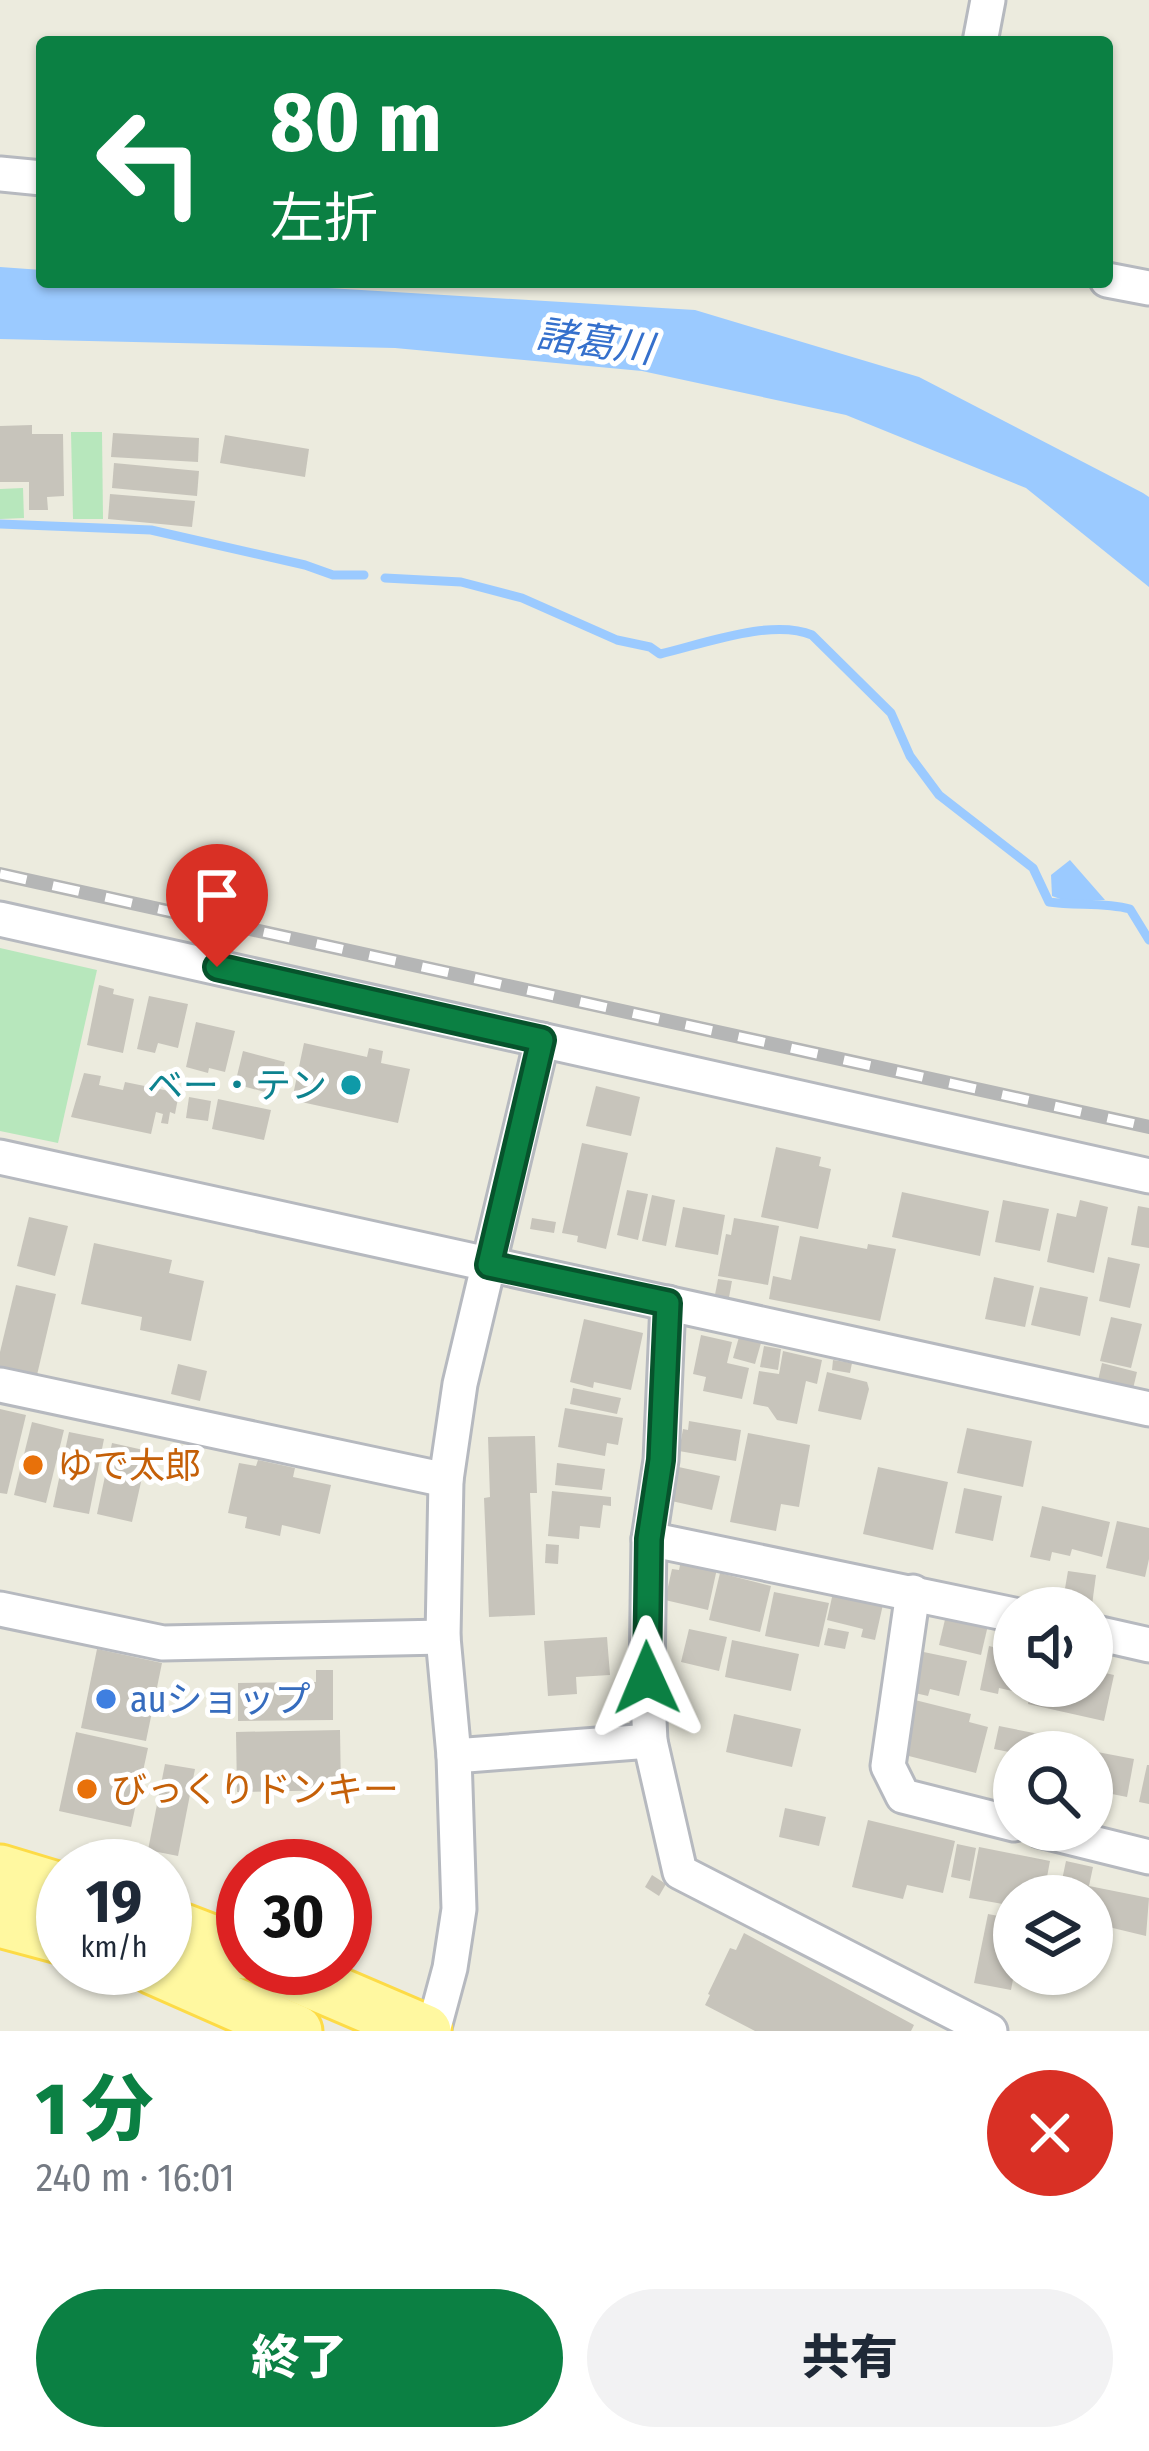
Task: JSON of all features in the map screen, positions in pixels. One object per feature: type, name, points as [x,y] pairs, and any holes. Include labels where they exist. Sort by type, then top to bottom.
[{"type":"main road","points":[[0,1871],[36,1882]]},
{"type":"main road","points":[[0,1921],[36,1931]]},
{"type":"main road","points":[[192,1985],[296,2031]]},
{"type":"main road","points":[[343,1995],[429,2031]]},
{"type":"street","points":[[981,36],[988,0]]},
{"type":"street","points":[[0,174],[36,177]]},
{"type":"street","points":[[1113,281],[1149,288]]},
{"type":"street","points":[[0,919],[1149,1176]]},
{"type":"street","points":[[429,2031],[450,1968],[459,1909],[454,1756],[443,1637],[446,1480],[460,1384],[542,1040]]},
{"type":"street","points":[[0,1157],[1149,1409]]},
{"type":"street","points":[[668,1303],[661,1460],[649,1539],[646,1614],[650,1741],[680,1871],[970,2027]]},
{"type":"street","points":[[0,1385],[446,1480]]},
{"type":"street","points":[[649,1539],[993,1610]]},
{"type":"street","points":[[913,1592],[888,1766],[903,1796],[993,1819]]},
{"type":"street","points":[[0,1609],[164,1643],[443,1637]]},
{"type":"street","points":[[1113,1637],[1149,1645]]},
{"type":"street","points":[[454,1756],[650,1741]]},
{"type":"street","points":[[1113,1848],[1149,1857]]},
{"type":"green space","points":[[71,432],[102,432],[103,519],[73,519]]},
{"type":"green space","points":[[23,488],[24,518],[0,519],[0,489]]},
{"type":"green space","points":[[0,948],[97,970],[58,1143],[0,1131]]},
{"type":"water","name":"諸葛川","points":[[0,267],[36,270],[36,288],[327,288],[695,310],[919,377],[1143,493],[1149,497],[1149,587],[1026,488],[846,415],[642,371],[395,348],[0,339]]},
{"type":"water","points":[[1070,860],[1105,900],[1052,896],[1051,875]]},
{"type":"building","points":[[32,425],[32,434],[63,434],[64,496],[47,497],[48,510],[29,510],[29,482],[0,482],[0,426]]},
{"type":"building","points":[[113,433],[199,438],[198,462],[111,457]]},
{"type":"building","points":[[225,435],[309,449],[305,477],[220,463]]},
{"type":"building","points":[[114,463],[199,471],[197,496],[112,488]]},
{"type":"building","points":[[110,494],[195,501],[192,527],[108,519]]},
{"type":"building","points":[[99,985],[134,999],[123,1053],[87,1045]]},
{"type":"building","points":[[149,996],[188,1004],[178,1048],[158,1043],[155,1053],[137,1049]]},
{"type":"building","points":[[196,1022],[235,1031],[225,1072],[186,1067]]},
{"type":"building","name":"ベー・テン","points":[[304,1043],[367,1057],[369,1048],[383,1051],[381,1063],[410,1069],[398,1123],[292,1100]]},
{"type":"building","points":[[243,1051],[285,1062],[276,1095],[235,1084]]},
{"type":"building","points":[[84,1073],[101,1076],[99,1085],[123,1090],[125,1082],[179,1093],[175,1114],[170,1112],[168,1124],[161,1123],[163,1114],[156,1112],[151,1134],[71,1117]]},
{"type":"building","points":[[596,1086],[640,1097],[631,1136],[586,1126]]},
{"type":"building","points":[[189,1097],[211,1101],[208,1121],[186,1118]]},
{"type":"building","points":[[218,1099],[271,1110],[264,1140],[212,1129]]},
{"type":"building","points":[[582,1143],[628,1153],[606,1249],[562,1233]]},
{"type":"building","points":[[776,1147],[821,1157],[819,1166],[831,1169],[818,1229],[761,1217]]},
{"type":"building","points":[[627,1190],[648,1194],[638,1240],[617,1235]]},
{"type":"building","points":[[902,1192],[989,1211],[980,1256],[892,1237]]},
{"type":"building","points":[[652,1195],[675,1200],[666,1246],[642,1241]]},
{"type":"building","points":[[1003,1200],[1049,1209],[1040,1251],[995,1242]]},
{"type":"building","points":[[1080,1200],[1108,1207],[1094,1273],[1047,1262],[1057,1213],[1076,1217]]},
{"type":"building","points":[[1138,1206],[1149,1208],[1149,1248],[1131,1245]]},
{"type":"building","points":[[683,1207],[725,1215],[718,1255],[675,1247]]},
{"type":"building","points":[[29,1217],[68,1226],[55,1276],[17,1266]]},
{"type":"building","points":[[532,1218],[556,1222],[554,1233],[530,1229]]},
{"type":"building","points":[[734,1218],[779,1226],[768,1285],[718,1276]]},
{"type":"building","points":[[800,1236],[867,1249],[868,1244],[896,1249],[880,1321],[769,1299],[773,1276],[791,1280]]},
{"type":"building","points":[[94,1243],[172,1260],[169,1273],[204,1281],[191,1341],[140,1330],[142,1317],[81,1304]]},
{"type":"building","points":[[1108,1257],[1140,1264],[1130,1308],[1099,1301]]},
{"type":"building","points":[[994,1277],[1034,1286],[1025,1327],[985,1319]]},
{"type":"building","points":[[718,1279],[732,1281],[728,1303],[714,1300]]},
{"type":"building","points":[[16,1285],[56,1294],[37,1375],[0,1367]]},
{"type":"building","points":[[1040,1287],[1088,1297],[1080,1336],[1031,1325]]},
{"type":"building","points":[[1111,1317],[1142,1324],[1131,1368],[1100,1361]]},
{"type":"building","points":[[584,1319],[643,1333],[631,1390],[570,1382]]},
{"type":"building","points":[[701,1335],[732,1342],[727,1363],[749,1368],[742,1399],[703,1391],[706,1377],[693,1374]]},
{"type":"building","points":[[739,1337],[761,1343],[755,1364],[733,1358]]},
{"type":"building","points":[[764,1346],[781,1349],[778,1370],[760,1367]]},
{"type":"building","points":[[783,1351],[822,1360],[817,1384],[806,1381],[797,1424],[777,1420],[768,1407],[753,1404],[759,1371],[779,1374]]},
{"type":"building","points":[[833,1360],[852,1363],[850,1373],[832,1370]]},
{"type":"building","points":[[1102,1363],[1137,1372],[1132,1393],[1097,1385]]},
{"type":"building","points":[[178,1364],[207,1371],[200,1401],[171,1394]]},
{"type":"building","points":[[827,1372],[867,1382],[861,1420],[818,1411]]},
{"type":"building","points":[[573,1388],[621,1398],[617,1414],[570,1404]]},
{"type":"building","points":[[565,1408],[623,1418],[618,1445],[607,1443],[605,1456],[558,1447]]},
{"type":"building","points":[[0,1409],[26,1415],[7,1494],[0,1493]]},
{"type":"building","points":[[689,1421],[741,1430],[736,1461],[679,1451]]},
{"type":"building","points":[[32,1422],[64,1430],[46,1503],[14,1495]]},
{"type":"building","points":[[967,1428],[1032,1441],[1023,1487],[957,1473]]},
{"type":"building","points":[[69,1432],[104,1439],[89,1514],[53,1507]]},
{"type":"building","points":[[748,1433],[810,1445],[799,1507],[781,1504],[776,1531],[730,1522]]},
{"type":"building","points":[[535,1436],[537,1493],[530,1493],[535,1615],[489,1617],[484,1498],[490,1497],[488,1437]]},
{"type":"building","points":[[112,1443],[148,1451],[132,1522],[97,1514]]},
{"type":"building","points":[[258,1460],[295,1468],[293,1477],[331,1485],[320,1534],[282,1525],[280,1536],[245,1528],[247,1517],[228,1513],[239,1463],[256,1466]]},
{"type":"building","points":[[557,1463],[605,1469],[602,1490],[555,1485]]},
{"type":"building","points":[[674,1466],[720,1476],[712,1510],[667,1500]]},
{"type":"building","points":[[878,1467],[948,1482],[933,1550],[863,1534]]},
{"type":"building","points":[[964,1488],[1002,1496],[993,1541],[955,1533]]},
{"type":"building","points":[[552,1491],[611,1497],[611,1506],[603,1505],[600,1528],[580,1526],[579,1539],[548,1536]]},
{"type":"building","points":[[1042,1506],[1110,1522],[1102,1557],[1072,1549],[1070,1556],[1052,1552],[1050,1561],[1030,1557]]},
{"type":"building","points":[[1117,1521],[1149,1528],[1145,1577],[1106,1568]]},
{"type":"building","points":[[546,1544],[559,1545],[558,1564],[545,1563]]},
{"type":"building","points":[[682,1556],[718,1564],[708,1610],[665,1600],[672,1569],[679,1570]]},
{"type":"building","points":[[1068,1571],[1096,1575],[1094,1587],[1065,1587]]},
{"type":"building","points":[[720,1573],[771,1586],[760,1632],[709,1620]]},
{"type":"building","points":[[834,1588],[884,1600],[875,1640],[861,1637],[863,1629],[827,1620]]},
{"type":"building","points":[[774,1592],[829,1603],[819,1647],[765,1636]]},
{"type":"building","points":[[947,1611],[989,1621],[981,1655],[939,1645]]},
{"type":"building","points":[[828,1628],[849,1632],[845,1649],[824,1645]]},
{"type":"building","points":[[689,1629],[727,1637],[719,1671],[681,1662]]},
{"type":"building","points":[[607,1637],[610,1675],[576,1677],[577,1694],[548,1696],[544,1641]]},
{"type":"building","points":[[732,1640],[799,1654],[791,1691],[725,1677]]},
{"type":"building","points":[[989,1646],[993,1647],[993,1693],[980,1690]]},
{"type":"building","points":[[97,1649],[162,1663],[146,1741],[81,1728]]},
{"type":"building","points":[[914,1650],[967,1661],[959,1696],[930,1689],[928,1696],[906,1691]]},
{"type":"building","points":[[316,1670],[333,1670],[333,1720],[238,1721],[238,1683],[316,1682]]},
{"type":"building","points":[[907,1698],[971,1714],[969,1722],[988,1727],[976,1773],[893,1752]]},
{"type":"building","points":[[1041,1707],[1107,1707],[1104,1721]]},
{"type":"building","points":[[734,1714],[801,1729],[792,1767],[726,1752]]},
{"type":"building","points":[[340,1730],[341,1790],[237,1792],[236,1732]]},
{"type":"building","points":[[76,1732],[148,1748],[131,1827],[59,1811]]},
{"type":"building","points":[[1113,1755],[1134,1759],[1127,1797],[1113,1794]]},
{"type":"building","points":[[165,1764],[195,1769],[181,1839],[150,1839]]},
{"type":"building","points":[[1149,1765],[1149,1804],[1139,1802]]},
{"type":"building","points":[[785,1808],[826,1817],[819,1846],[779,1837]]},
{"type":"building","points":[[868,1820],[955,1841],[943,1893],[907,1885],[903,1899],[852,1887]]},
{"type":"building","points":[[957,1844],[976,1848],[970,1881],[951,1877]]},
{"type":"building","points":[[979,1847],[1050,1861],[1047,1875],[993,1875],[993,1902],[969,1898]]},
{"type":"building","points":[[1066,1861],[1093,1867],[1091,1875],[1063,1875]]},
{"type":"building","points":[[652,1875],[666,1884],[659,1896],[645,1887]]},
{"type":"building","points":[[1113,1891],[1149,1898],[1146,1936],[1113,1928]]},
{"type":"building","points":[[988,1914],[993,1915],[993,1987],[974,1983]]},
{"type":"building","points":[[744,1933],[914,2025],[911,2031],[755,2031],[705,2005],[730,1948],[736,1950]]},
{"type":"waterway","points":[[0,524],[151,530],[333,575],[364,575]]},
{"type":"waterway","points":[[385,578],[461,582],[522,598],[660,654],[758,631],[812,635],[891,713],[910,756],[939,795],[1033,868],[1049,902],[1130,909],[1149,940]]},
{"type":"railway","points":[[0,874],[1149,1127]]},
{"type":"place","name":"ベー・テン","points":[[351,1085]]},
{"type":"place","name":"ゆで太郎","points":[[33,1465]]},
{"type":"place","name":"auショップ","points":[[106,1699]]},
{"type":"place","name":"びっくりドンキー","points":[[87,1789]]},
{"type":"route","points":[[217,967],[542,1040],[489,1265],[668,1303],[661,1460],[649,1539],[647,1678]]}]
